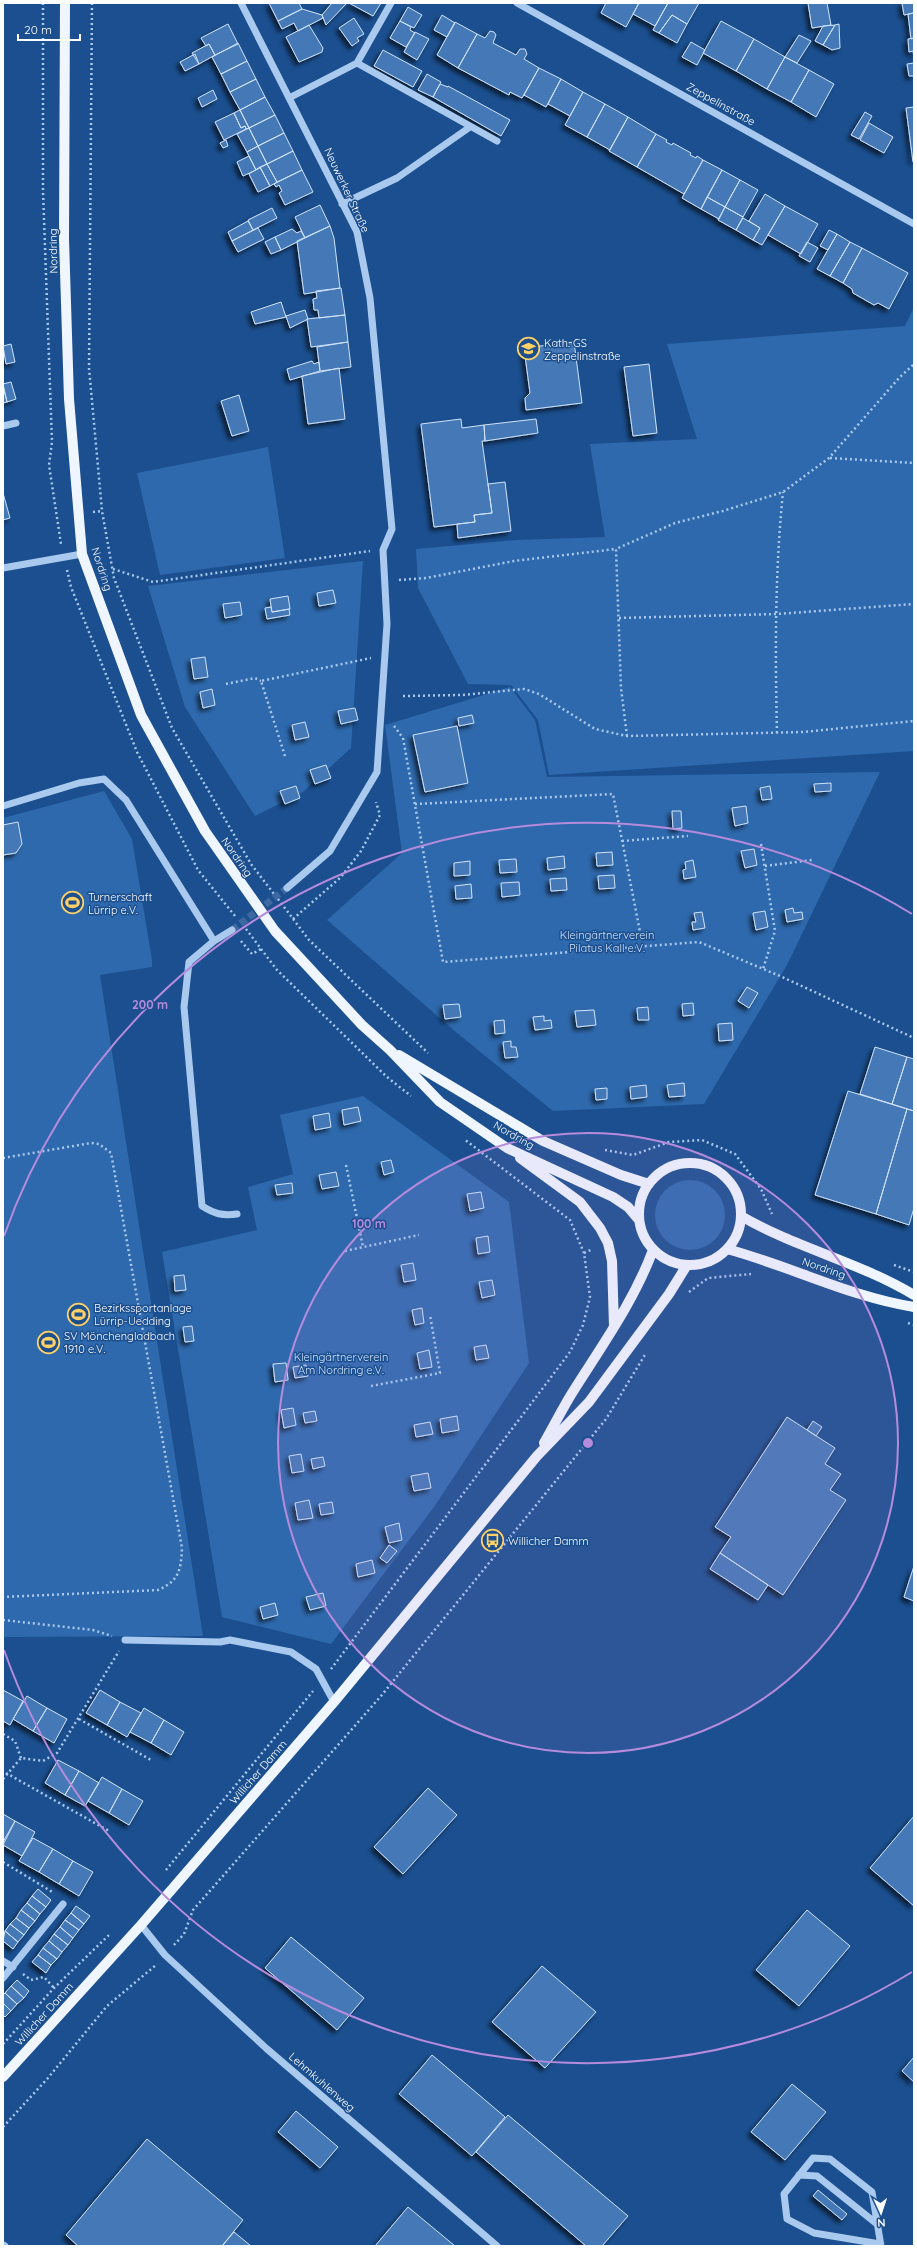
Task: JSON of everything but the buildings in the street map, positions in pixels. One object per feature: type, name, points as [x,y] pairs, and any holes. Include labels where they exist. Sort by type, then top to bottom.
[{"type":"main road","name":"Nordring","points":[[65,3],[64,239],[69,384],[82,554],[140,715],[205,831],[275,931],[362,1025],[390,1050],[440,1102],[507,1148],[613,1196],[628,1207],[639,1220]]},
{"type":"main road","name":"Nordring","points":[[390,1050],[543,1142],[621,1175],[649,1184]]},
{"type":"main road","points":[[507,1148],[580,1202],[600,1228],[608,1243],[612,1261],[615,1302],[614,1329]]},
{"type":"main road","points":[[691,1163],[707,1166],[721,1174],[732,1185],[739,1200],[741,1216],[737,1234],[727,1249],[716,1258],[702,1264],[687,1265],[675,1263],[653,1250],[644,1236],[639,1220],[643,1195],[649,1184],[661,1173],[675,1166],[691,1163]]},
{"type":"main road","name":"Nordring","points":[[741,1216],[768,1232],[888,1280],[914,1295]]},
{"type":"main road","name":"Nordring","points":[[727,1249],[755,1257],[885,1302],[914,1306]]},
{"type":"main road","name":"Willicher Damm","points":[[537,1456],[572,1392],[614,1329],[642,1279],[653,1250]]},
{"type":"main road","name":"Willicher Damm","points":[[3,2077],[141,1926],[334,1702],[537,1456],[588,1402],[669,1294],[687,1265]]},
{"type":"street","name":"Neuwerker Straße","points":[[241,3],[357,232],[370,298],[388,474],[392,529],[383,550]]},
{"type":"street","points":[[289,98],[356,63],[391,3]]},
{"type":"street","name":"Zeppelinstraße","points":[[517,3],[914,224]]},
{"type":"street","points":[[356,63],[470,127],[497,140]]},
{"type":"street","points":[[342,204],[397,178],[470,127]]},
{"type":"street","points":[[3,426],[16,423]]},
{"type":"street","points":[[287,888],[330,851],[377,772],[387,624],[383,550]]},
{"type":"street","points":[[3,568],[47,558],[82,554]]},
{"type":"street","points":[[3,806],[79,783],[104,779],[126,800],[214,941]]},
{"type":"street","points":[[232,930],[214,941],[189,962],[184,1007],[202,1206],[216,1214],[225,1216],[237,1214]]},
{"type":"street","points":[[126,1640],[220,1642],[230,1640],[290,1652],[316,1669],[334,1702]]},
{"type":"street","points":[[3,1978],[14,1967],[63,1904]]},
{"type":"street","name":"Lehmkuhlenweg","points":[[141,1926],[165,1955],[273,2055],[497,2246]]},
{"type":"street","points":[[3,1961],[14,1967]]},
{"type":"street","points":[[813,2158],[830,2159],[872,2192],[877,2224],[880,2245],[814,2233],[787,2219],[784,2194],[813,2158]]},
{"type":"street","points":[[799,2175],[817,2176],[877,2224]]},
{"type":"path","points":[[43,3],[43,191],[52,442],[49,465],[64,557]]},
{"type":"path","points":[[92,3],[88,368],[102,511]]},
{"type":"path","points":[[385,581],[426,578],[514,561],[616,549],[675,523],[723,511],[783,492],[829,458],[899,378],[914,364]]},
{"type":"path","points":[[829,458],[914,463]]},
{"type":"path","points":[[777,733],[777,614],[780,525],[783,492]]},
{"type":"path","points":[[616,549],[621,688],[627,736]]},
{"type":"path","points":[[113,569],[154,582],[383,550]]},
{"type":"path","points":[[619,618],[777,614],[914,604]]},
{"type":"path","points":[[226,684],[255,678],[261,681],[386,656]]},
{"type":"path","points":[[261,681],[285,756]]},
{"type":"path","points":[[403,696],[462,695],[524,689],[540,694],[595,729],[627,736],[777,733],[858,728],[914,721]]},
{"type":"path","points":[[382,710],[403,738],[443,962],[699,942],[763,969],[914,1038]]},
{"type":"path","points":[[293,919],[341,877],[361,851],[380,815],[369,786]]},
{"type":"path","points":[[415,804],[613,794],[643,947]]},
{"type":"path","points":[[622,841],[688,836]]},
{"type":"path","points":[[761,844],[775,931],[763,969]]},
{"type":"path","points":[[765,866],[812,860]]},
{"type":"path","points":[[232,930],[252,954],[261,949]]},
{"type":"path","points":[[633,1155],[669,1142],[702,1140],[735,1154],[761,1190],[774,1218]]},
{"type":"path","points":[[3,1158],[91,1143],[99,1144],[111,1153],[182,1548],[178,1574],[171,1584],[158,1590],[3,1597]]},
{"type":"path","points":[[346,1165],[363,1247]]},
{"type":"path","points":[[345,1251],[419,1235]]},
{"type":"path","points":[[685,1296],[708,1278],[749,1274]]},
{"type":"path","points":[[371,1386],[440,1373],[430,1315]]},
{"type":"path","points":[[3,2127],[48,2078],[107,2006],[146,1975],[184,1934],[193,1910],[381,1696],[606,1419],[651,1346]]},
{"type":"path","points":[[3,1620],[93,1630],[126,1640],[79,1719],[56,1753],[43,1761],[21,1758]]},
{"type":"path","points":[[79,1719],[151,1760]]},
{"type":"path","points":[[3,1734],[15,1741],[21,1758]]},
{"type":"path","points":[[3,1778],[21,1758]]},
{"type":"path","points":[[6,1773],[109,1831]]},
{"type":"path","points":[[3,1862],[57,1895],[63,1904]]},
{"type":"path","points":[[14,1967],[32,1980],[44,1977],[54,1988]]},
{"type":"green space","points":[[914,307],[914,751],[549,775],[538,720],[511,685],[468,684],[418,588],[416,549],[517,540],[605,537],[590,444],[697,439],[667,344],[905,326]]},
{"type":"green space","points":[[268,447],[285,558],[160,575],[137,473]]},
{"type":"green space","points":[[363,561],[351,748],[303,792],[255,816],[185,707],[148,586]]},
{"type":"green space","name":"Kleingärtnerverein Pilatus Kall e.V.","points":[[510,687],[535,720],[547,777],[880,772],[787,965],[704,1104],[553,1111],[457,1033],[327,920],[402,853],[385,725]]},
{"type":"green space","name":"Bezirkssportanlage Lürrip-Uedding","points":[[104,791],[132,839],[152,960],[152,967],[100,975],[203,1636],[3,1637],[3,818]]},
{"type":"green space","name":"Kleingärtnerverein Am Nordring e.V.","points":[[363,1096],[509,1202],[529,1363],[434,1507],[331,1644],[222,1617],[162,1252],[257,1230],[248,1187],[293,1174],[280,1115]]},
{"type":"green space","points":[[690,1180],[703,1183],[715,1190],[722,1202],[725,1215],[722,1228],[715,1240],[703,1247],[690,1250],[677,1247],[665,1240],[658,1228],[655,1215],[658,1202],[665,1190],[677,1183]]},
{"type":"tunnel","points":[[232,930],[287,888]]},
{"type":"place","name":"Kath. GS Zeppelinstraße","points":[[529,349]]},
{"type":"place","name":"Turnerschaft Lürrip e.V.","points":[[73,903]]},
{"type":"place","name":"Bezirkssportanlage Lürrip-Uedding","points":[[78,1314]]},
{"type":"place","name":"SV Mönchengladbach 1910 e.V.","points":[[48,1342]]},
{"type":"place","name":"Willicher Damm","points":[[492,1541]]}]
